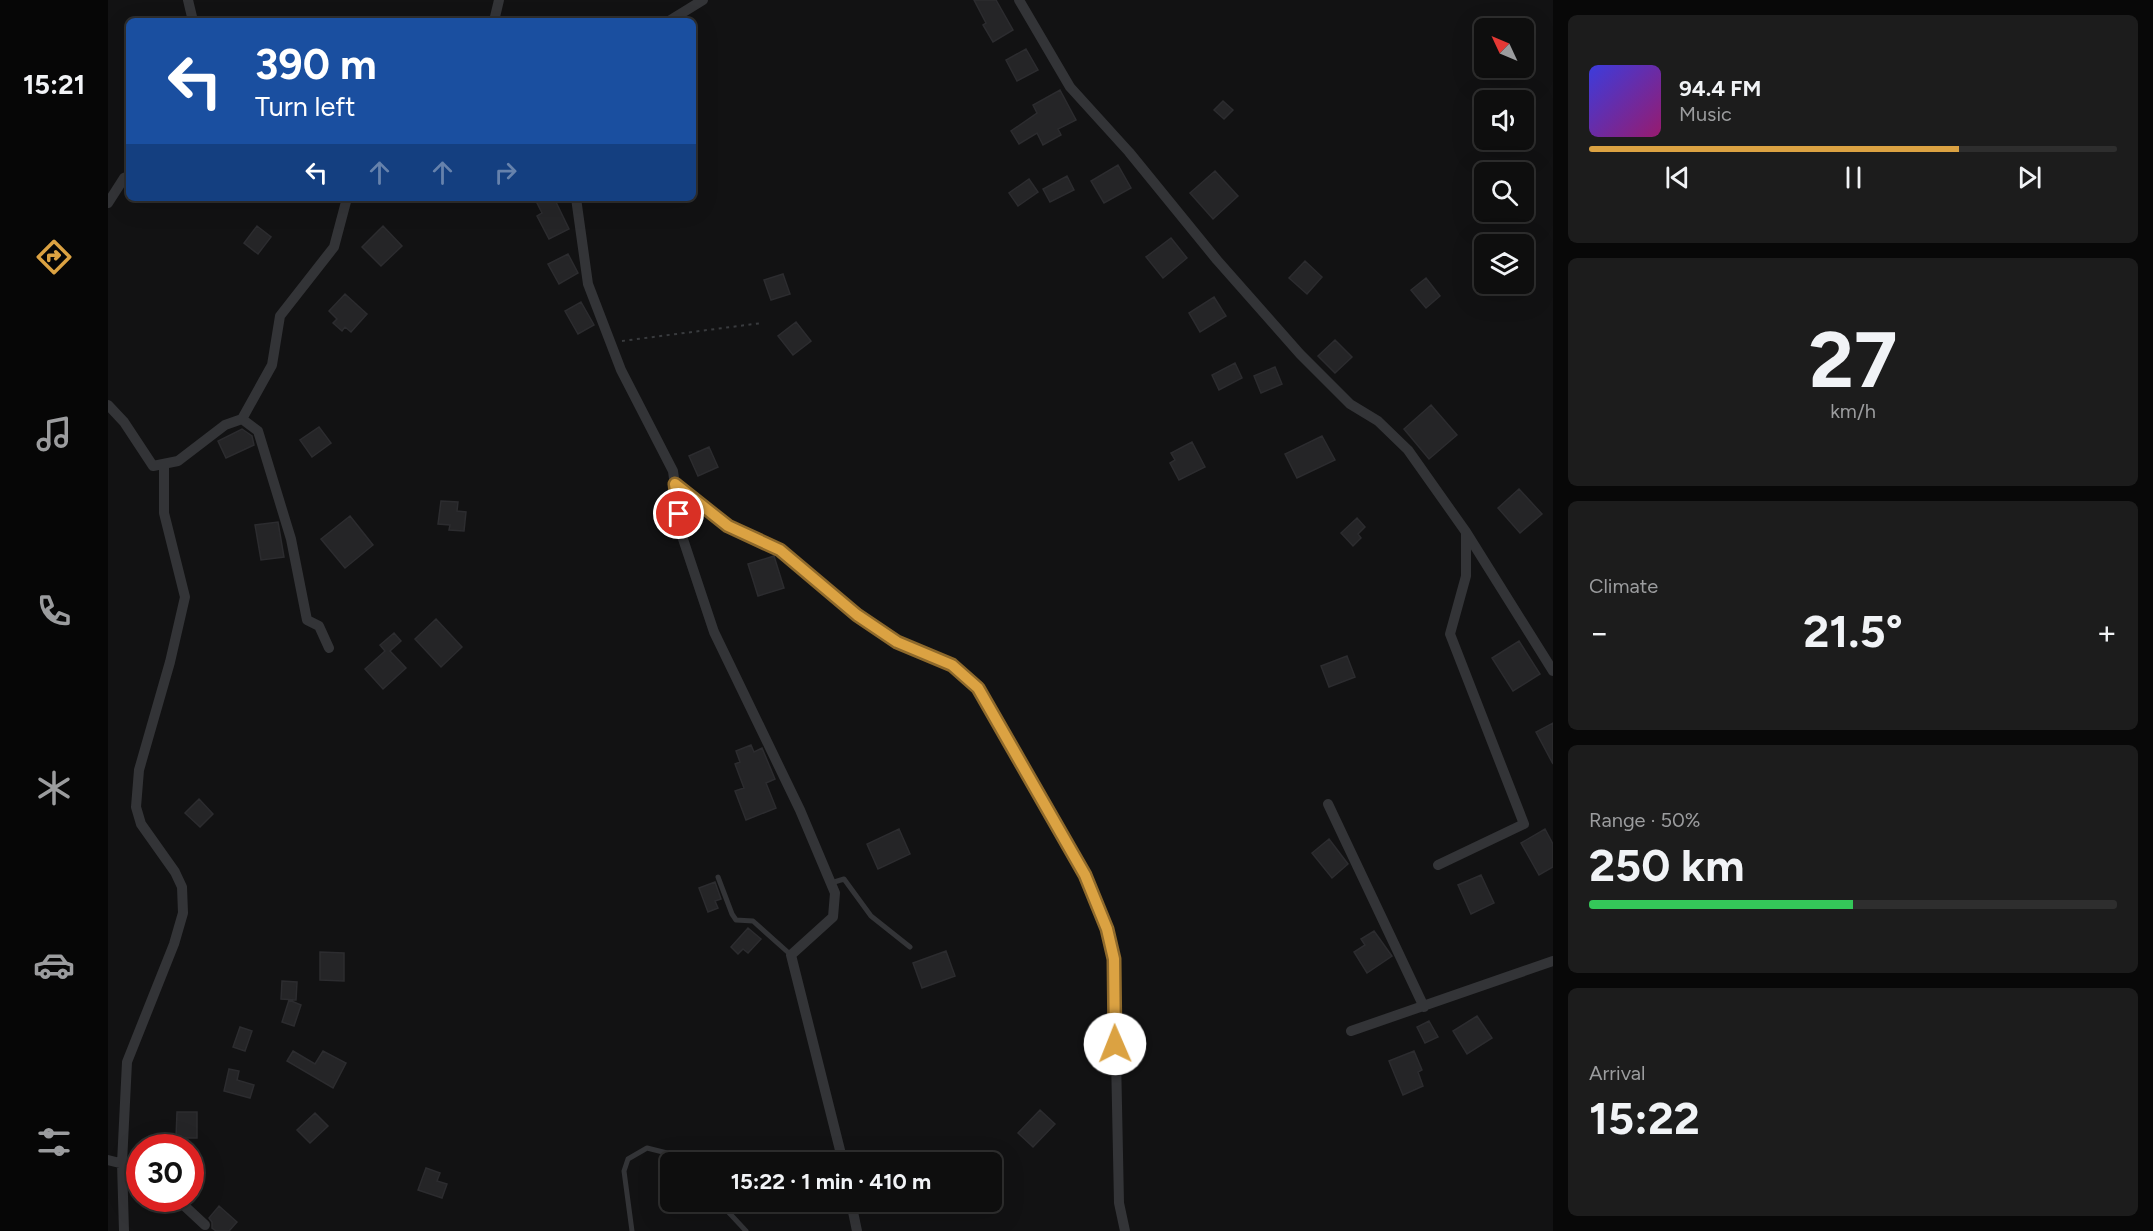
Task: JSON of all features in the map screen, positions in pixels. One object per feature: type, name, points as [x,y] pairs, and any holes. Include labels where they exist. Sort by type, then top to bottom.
[{"type":"street","points":[[188,0],[192,18]]},
{"type":"street","points":[[495,18],[499,0]]},
{"type":"street","points":[[674,18],[703,0]]},
{"type":"street","points":[[1019,0],[1070,87],[1129,152],[1217,260],[1300,354],[1350,404],[1378,421],[1408,450],[1467,532],[1553,671]]},
{"type":"street","points":[[108,203],[126,177]]},
{"type":"street","points":[[108,405],[124,422],[153,466],[178,461],[225,425],[242,419],[272,365],[280,316],[334,247],[346,201]]},
{"type":"street","points":[[576,201],[588,284],[621,370],[673,471],[682,536],[714,632],[800,810],[835,893],[833,917],[791,955],[840,1152]]},
{"type":"street","points":[[242,419],[258,431],[291,539],[307,620],[319,626],[328,648]]},
{"type":"street","points":[[124,1231],[122,1163],[127,1062],[174,944],[183,913],[182,887],[141,824],[136,807],[139,770],[170,662],[184,597],[164,513],[164,464]]},
{"type":"street","points":[[675,484],[728,526],[780,550],[857,615],[897,642],[952,665],[978,688],[1085,875],[1107,929],[1114,959],[1119,1203],[1125,1231]]},
{"type":"street","points":[[1438,865],[1524,824],[1450,634],[1466,576],[1467,532]]},
{"type":"street","points":[[1328,804],[1425,1006]]},
{"type":"street","points":[[1351,1031],[1553,961]]},
{"type":"street","points":[[108,1160],[126,1164]]},
{"type":"street","points":[[191,1212],[205,1225]]},
{"type":"street","points":[[853,1212],[857,1231]]},
{"type":"lane","points":[[718,877],[736,920],[753,921],[791,955]]},
{"type":"lane","points":[[831,883],[844,879],[871,916],[910,947]]},
{"type":"lane","points":[[632,1231],[624,1171],[628,1159],[647,1148],[663,1152]]},
{"type":"lane","points":[[728,1212],[746,1231]]},
{"type":"path","points":[[611,343],[762,323]]},
{"type":"building","points":[[974,0],[996,0],[1013,30],[993,42],[983,25],[986,23]]},
{"type":"building","points":[[1026,49],[1038,70],[1017,81],[1006,60]]},
{"type":"building","points":[[1060,90],[1076,120],[1058,129],[1061,135],[1043,145],[1037,133],[1019,144],[1011,131],[1037,113],[1033,105]]},
{"type":"building","points":[[1223,101],[1233,110],[1224,119],[1214,110]]},
{"type":"building","points":[[1118,165],[1131,188],[1104,203],[1091,181]]},
{"type":"building","points":[[1215,171],[1238,196],[1213,219],[1190,193]]},
{"type":"building","points":[[1067,176],[1074,190],[1050,202],[1043,189]]},
{"type":"building","points":[[1029,179],[1038,192],[1018,206],[1009,193]]},
{"type":"building","points":[[536,201],[555,201],[569,229],[549,239],[537,216],[542,213]]},
{"type":"building","points":[[257,226],[271,237],[258,254],[244,243]]},
{"type":"building","points":[[383,226],[402,246],[381,266],[362,247]]},
{"type":"building","points":[[1171,238],[1187,258],[1163,278],[1146,257]]},
{"type":"building","points":[[568,254],[578,273],[559,284],[548,264]]},
{"type":"building","points":[[1305,261],[1322,277],[1307,294],[1289,278]]},
{"type":"building","points":[[783,274],[790,294],[771,300],[764,280]]},
{"type":"building","points":[[1426,278],[1440,296],[1426,308],[1411,290]]},
{"type":"building","points":[[345,294],[367,314],[351,332],[345,327],[342,331],[333,323],[337,319],[329,311]]},
{"type":"building","points":[[1214,297],[1226,316],[1200,332],[1189,313]]},
{"type":"building","points":[[581,302],[594,325],[578,334],[565,311]]},
{"type":"building","points":[[796,322],[811,341],[793,355],[778,336]]},
{"type":"building","points":[[1335,340],[1352,357],[1335,373],[1318,356]]},
{"type":"building","points":[[1235,363],[1242,378],[1219,390],[1212,375]]},
{"type":"building","points":[[1275,367],[1282,384],[1261,393],[1254,376]]},
{"type":"building","points":[[1431,405],[1457,435],[1429,459],[1404,429]]},
{"type":"building","points":[[319,427],[331,443],[312,457],[300,440]]},
{"type":"building","points":[[242,429],[252,436],[254,445],[226,458],[218,441]]},
{"type":"building","points":[[1322,436],[1335,460],[1297,478],[1285,454]]},
{"type":"building","points":[[1192,442],[1205,467],[1179,480],[1170,463],[1175,460],[1171,453]]},
{"type":"building","points":[[709,447],[718,467],[698,476],[689,456]]},
{"type":"building","points":[[1519,489],[1542,514],[1520,533],[1498,508]]},
{"type":"building","points":[[441,501],[458,502],[457,511],[466,512],[464,531],[449,530],[450,525],[438,524]]},
{"type":"building","points":[[350,516],[373,545],[345,568],[321,539]]},
{"type":"building","points":[[1357,518],[1365,527],[1358,534],[1361,538],[1353,546],[1341,533]]},
{"type":"building","points":[[278,522],[284,557],[261,560],[255,525]]},
{"type":"building","points":[[774,556],[784,588],[758,596],[748,564]]},
{"type":"building","points":[[436,619],[462,647],[441,667],[415,639]]},
{"type":"building","points":[[394,633],[401,641],[390,651],[406,668],[383,689],[365,669],[385,651],[380,645]]},
{"type":"building","points":[[1519,641],[1540,674],[1513,691],[1492,658]]},
{"type":"building","points":[[1347,656],[1355,677],[1329,687],[1321,666]]},
{"type":"building","points":[[1553,723],[1553,764],[1536,732]]},
{"type":"building","points":[[751,745],[754,752],[762,748],[775,779],[766,783],[776,808],[746,820],[735,791],[744,788],[735,764],[740,762],[736,751]]},
{"type":"building","points":[[199,799],[213,814],[200,827],[185,813]]},
{"type":"building","points":[[899,829],[910,854],[878,869],[867,844]]},
{"type":"building","points":[[1545,829],[1553,844],[1553,867],[1539,875],[1521,843]]},
{"type":"building","points":[[1329,839],[1348,864],[1332,878],[1312,853]]},
{"type":"building","points":[[1481,875],[1494,903],[1471,914],[1458,885]]},
{"type":"building","points":[[715,882],[721,899],[715,901],[718,908],[708,912],[699,888]]},
{"type":"building","points":[[748,928],[761,939],[748,953],[743,949],[738,954],[731,947]]},
{"type":"building","points":[[1374,931],[1392,956],[1367,973],[1354,952],[1365,945],[1361,939]]},
{"type":"building","points":[[946,951],[955,976],[922,988],[913,963]]},
{"type":"building","points":[[320,952],[344,953],[344,981],[320,980]]},
{"type":"building","points":[[282,981],[297,982],[296,1000],[281,999]]},
{"type":"building","points":[[289,1000],[301,1005],[294,1026],[282,1022]]},
{"type":"building","points":[[1477,1016],[1492,1038],[1467,1054],[1453,1031]]},
{"type":"building","points":[[1429,1021],[1438,1037],[1425,1043],[1417,1027]]},
{"type":"building","points":[[240,1027],[252,1031],[245,1051],[233,1047]]},
{"type":"building","points":[[293,1051],[315,1064],[323,1051],[346,1063],[333,1088],[287,1061]]},
{"type":"building","points":[[1414,1051],[1422,1070],[1418,1072],[1423,1086],[1403,1095],[1389,1061]]},
{"type":"building","points":[[229,1069],[239,1071],[237,1080],[254,1085],[250,1098],[224,1091]]},
{"type":"building","points":[[1040,1110],[1055,1124],[1033,1147],[1018,1133]]},
{"type":"building","points":[[177,1112],[197,1112],[197,1134],[176,1134]]},
{"type":"building","points":[[315,1113],[328,1126],[310,1143],[297,1130]]},
{"type":"building","points":[[426,1168],[440,1173],[437,1181],[447,1184],[442,1198],[418,1190]]},
{"type":"building","points":[[219,1206],[237,1222],[229,1231],[216,1231],[212,1228],[209,1218]]},
{"type":"route","points":[[679,514],[675,484],[728,526],[780,550],[857,615],[897,642],[952,665],[978,688],[1085,875],[1107,929],[1114,959],[1115,1044]]}]
